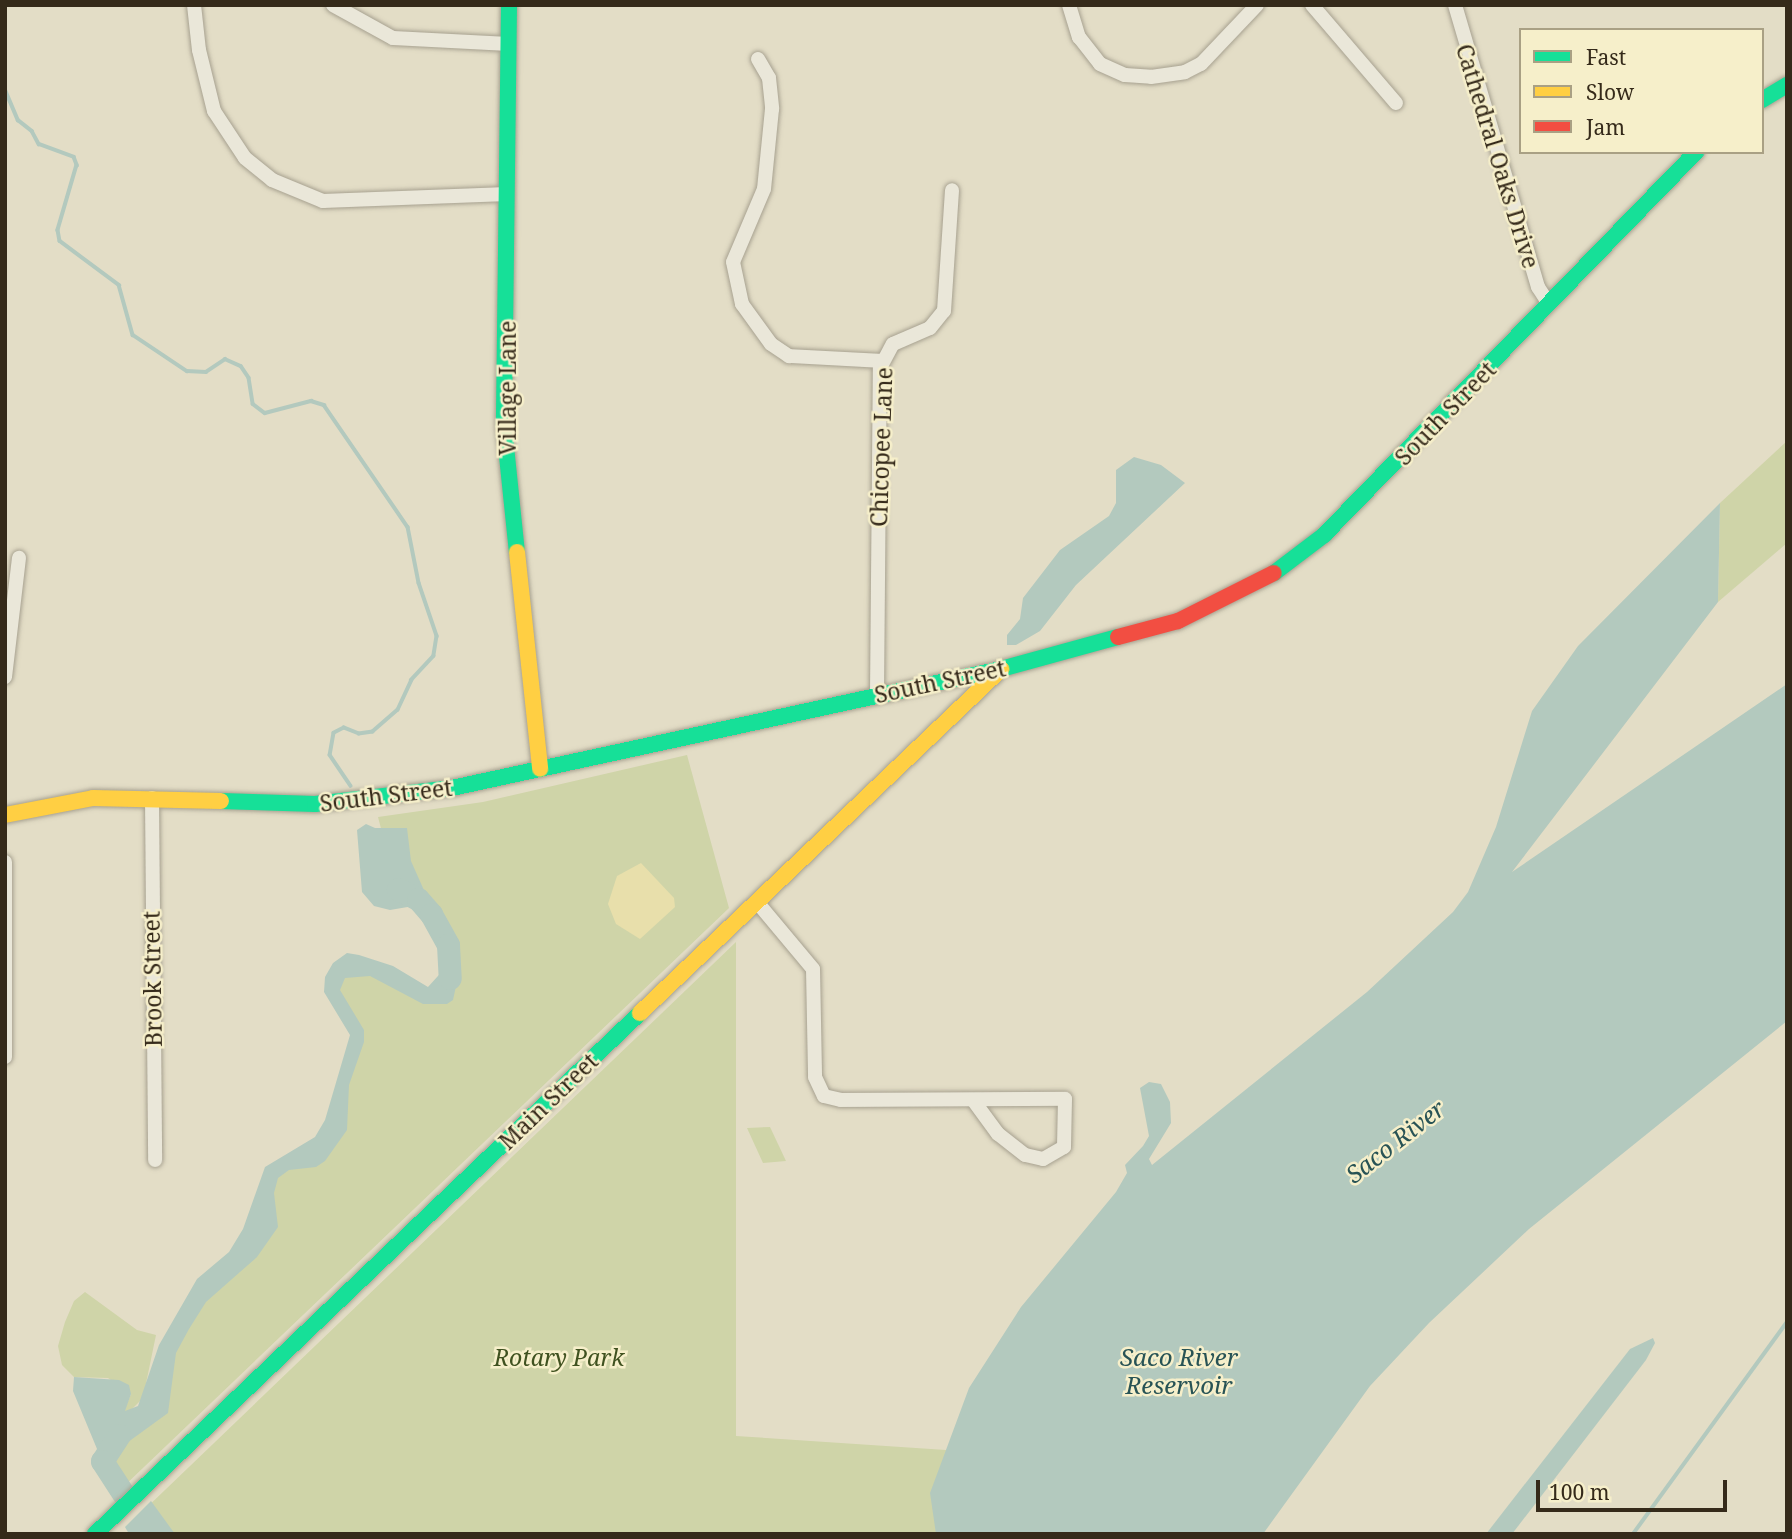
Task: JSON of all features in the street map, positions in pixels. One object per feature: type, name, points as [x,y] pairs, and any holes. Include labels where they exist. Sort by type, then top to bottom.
[{"type":"street","points":[[194,5],[199,50],[214,111],[245,158],[272,180],[323,201],[507,194]]},
{"type":"street","points":[[333,5],[393,38],[509,44]]},
{"type":"street","name":"Village Lane","points":[[509,5],[505,447],[522,570],[540,769]]},
{"type":"street","points":[[1069,5],[1079,37],[1100,64],[1125,75],[1151,77],[1185,72],[1201,64],[1257,5]]},
{"type":"street","points":[[1312,5],[1396,103]]},
{"type":"street","name":"Cathedral Oaks Drive","points":[[1455,5],[1538,287],[1549,304]]},
{"type":"street","points":[[758,59],[769,78],[772,109],[764,188],[733,262],[742,303],[771,344],[789,356],[881,361]]},
{"type":"street","points":[[1764,99],[1787,85]]},
{"type":"street","name":"South Street","points":[[5,815],[66,801],[152,799],[350,802],[441,790],[1000,669],[1178,621],[1237,596],[1288,566],[1349,512],[1694,154]]},
{"type":"street","name":"Chicopee Lane","points":[[877,695],[881,361],[893,344],[930,328],[944,311],[952,190]]},
{"type":"street","points":[[5,677],[10,587],[19,558]]},
{"type":"street","name":"Main Street","points":[[95,1534],[1000,669]]},
{"type":"street","name":"Brook Street","points":[[152,799],[155,1160]]},
{"type":"street","points":[[5,862],[5,1057]]},
{"type":"street","points":[[757,902],[813,970],[815,1077],[824,1096],[841,1100],[1065,1099],[1065,1147],[1042,1160],[1025,1155],[998,1134],[972,1100]]},
{"type":"green space","points":[[1787,441],[1787,543],[1718,602],[1720,503]]},
{"type":"green space","points":[[687,755],[729,908],[122,1488],[122,1473],[114,1473],[105,1459],[136,1420],[177,1335],[249,1247],[268,1181],[313,1156],[357,1042],[332,988],[346,966],[421,989],[435,985],[448,968],[443,920],[433,899],[396,886],[378,817],[483,802]]},
{"type":"green space","name":"Rotary Park","points":[[736,942],[736,1436],[961,1451],[937,1534],[153,1534],[141,1513]]},
{"type":"green space","points":[[770,1127],[786,1161],[763,1163],[747,1128]]},
{"type":"green space","points":[[85,1292],[137,1330],[156,1335],[143,1398],[129,1412],[124,1411],[131,1394],[108,1378],[74,1377],[62,1365],[58,1346],[65,1322],[74,1301]]},
{"type":"sand","points":[[641,863],[674,898],[675,907],[640,939],[616,924],[608,904],[617,876]]},
{"type":"water","points":[[1134,457],[1161,465],[1185,483],[1076,585],[1040,631],[1016,645],[1007,645],[1007,635],[1020,619],[1023,598],[1060,550],[1109,516],[1116,503],[1116,470]]},
{"type":"water","name":"Saco River Reservoir","points":[[1720,503],[1718,602],[1512,872],[1787,684],[1787,1021],[1529,1229],[1429,1323],[1370,1386],[1263,1534],[936,1534],[930,1493],[969,1388],[1021,1307],[1116,1192],[1127,1173],[1125,1165],[1149,1136],[1140,1088],[1149,1082],[1161,1084],[1170,1102],[1171,1123],[1149,1159],[1152,1165],[1367,992],[1453,912],[1468,892],[1496,827],[1532,711],[1578,646]]},
{"type":"water","points":[[366,824],[375,828],[407,828],[411,861],[427,897],[425,904],[390,910],[374,906],[362,892],[357,830]]},
{"type":"water","points":[[448,945],[458,977],[453,1000],[447,1004],[423,1004],[370,976],[345,978],[340,990],[364,1030],[364,1042],[349,1085],[347,1130],[325,1161],[316,1167],[289,1170],[278,1178],[274,1193],[278,1227],[257,1257],[206,1302],[189,1329],[176,1353],[168,1413],[102,1461],[73,1391],[74,1377],[119,1380],[129,1385],[131,1394],[125,1411],[138,1406],[159,1345],[197,1279],[229,1252],[243,1229],[265,1167],[315,1137],[325,1120],[350,1035],[324,992],[325,977],[333,963],[347,953],[359,955],[393,966],[428,987],[447,966]]},
{"type":"water","points":[[1653,1338],[1655,1343],[1646,1360],[1512,1534],[1486,1534],[1630,1349]]},
{"type":"water","points":[[151,1501],[175,1534],[129,1534],[125,1527]]},
{"type":"waterway","points":[[5,89],[18,120],[32,131],[39,144],[74,157],[77,165],[58,230],[60,241],[119,285],[133,335],[187,371],[206,372],[225,359],[241,366],[249,378],[253,404],[265,413],[311,401],[324,405],[408,527],[419,583],[437,636],[434,656],[412,680],[398,710],[373,732],[359,734],[344,728],[334,733],[330,755],[351,786]]},
{"type":"waterway","points":[[398,889],[418,899],[431,914],[448,945],[450,978]]},
{"type":"waterway","points":[[1633,1534],[1787,1322]]},
{"type":"waterway","points":[[119,1435],[102,1461],[123,1493]]},
{"type":"traffic: fast","points":[[509,5],[504,427],[517,552]]},
{"type":"traffic: fast","points":[[1764,99],[1787,85]]},
{"type":"traffic: fast","points":[[1274,573],[1324,535],[1694,154]]},
{"type":"traffic: fast","points":[[221,801],[315,804],[452,788],[1001,669],[1118,637]]},
{"type":"traffic: fast","points":[[95,1534],[640,1013]]},
{"type":"traffic: slow","points":[[517,552],[540,769]]},
{"type":"traffic: slow","points":[[640,1013],[1001,669]]},
{"type":"traffic: slow","points":[[5,815],[93,798],[221,801]]},
{"type":"traffic: jam","points":[[1118,637],[1178,621],[1274,573]]},
{"type":"water label","name":"Saco River","points":[[1395,1141]]}]
